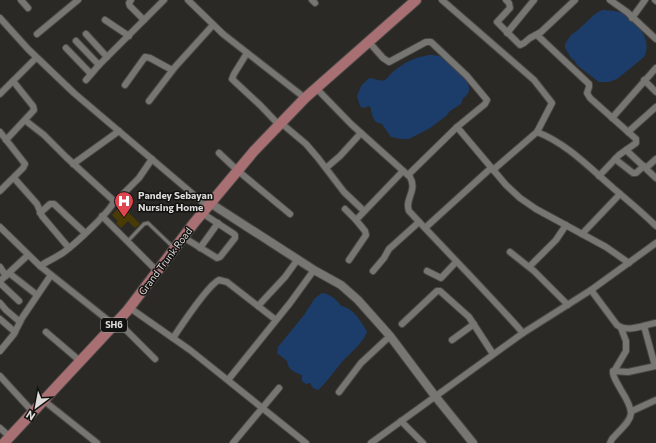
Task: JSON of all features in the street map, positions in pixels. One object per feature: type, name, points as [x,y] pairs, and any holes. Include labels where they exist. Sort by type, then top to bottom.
[{"type":"main road","name":"Grand Trunk Road","points":[[7,440],[32,411],[130,308],[183,237],[237,170],[305,98],[410,2]]},
{"type":"street","points":[[21,0],[28,8]]},
{"type":"street","points":[[132,0],[129,3],[130,6],[144,20]]},
{"type":"street","points":[[86,80],[164,0]]},
{"type":"street","points":[[188,0],[213,25],[247,54],[305,98]]},
{"type":"street","points":[[425,228],[537,132],[552,105],[549,98],[534,80],[442,0]]},
{"type":"street","points":[[506,0],[509,3],[510,8],[497,22],[520,44],[541,32],[575,0]]},
{"type":"street","points":[[507,33],[534,0]]},
{"type":"street","points":[[610,0],[627,12],[655,37]]},
{"type":"street","points":[[632,18],[645,0]]},
{"type":"street","points":[[37,34],[76,1]]},
{"type":"street","points":[[0,18],[36,58],[152,159],[210,203],[314,270],[341,285],[374,316],[473,443]]},
{"type":"street","points":[[105,20],[129,36]]},
{"type":"street","points":[[149,101],[172,70],[213,25]]},
{"type":"street","points":[[86,34],[107,57]]},
{"type":"street","points":[[537,35],[589,84],[588,95],[635,137],[637,141],[615,159],[599,176]]},
{"type":"street","points":[[76,41],[99,65]]},
{"type":"street","points":[[356,220],[364,211],[457,127],[487,102],[467,76],[430,42],[426,42],[389,62],[383,58],[368,41]]},
{"type":"street","points":[[66,48],[91,74]]},
{"type":"street","points":[[247,54],[232,79],[280,124],[306,144],[344,192],[364,211]]},
{"type":"street","points":[[125,85],[146,57],[172,70]]},
{"type":"street","points":[[0,94],[36,58]]},
{"type":"street","points":[[612,118],[656,68]]},
{"type":"street","points":[[644,80],[656,92]]},
{"type":"street","points":[[6,140],[26,121],[33,112],[34,108],[13,81]]},
{"type":"street","points":[[316,88],[361,133],[406,173],[412,181],[413,186],[407,207],[409,211],[456,262],[494,300],[523,333]]},
{"type":"street","points":[[628,132],[656,107]]},
{"type":"street","points":[[26,121],[44,135],[73,164],[111,197],[114,203]]},
{"type":"street","points":[[457,127],[512,192],[566,225],[606,247],[629,263]]},
{"type":"street","points":[[73,164],[119,131]]},
{"type":"street","points":[[0,132],[25,164],[25,166],[14,178],[0,191]]},
{"type":"street","points":[[537,132],[547,136],[573,153],[644,213],[656,226]]},
{"type":"street","points":[[326,168],[340,156],[361,133]]},
{"type":"street","points":[[626,150],[656,178]]},
{"type":"street","points":[[219,153],[290,214]]},
{"type":"street","points":[[40,266],[68,248],[85,233],[139,178],[152,159]]},
{"type":"street","points":[[615,159],[633,173],[636,173],[656,159]]},
{"type":"street","points":[[14,178],[37,204],[44,220],[68,248]]},
{"type":"street","points":[[582,234],[620,194]]},
{"type":"street","points":[[183,237],[215,258],[218,258],[235,238],[235,235],[218,223],[210,203]]},
{"type":"street","points":[[40,213],[50,204],[54,204],[85,233]]},
{"type":"street","points":[[346,209],[365,230],[366,235],[349,260]]},
{"type":"street","points":[[102,216],[158,272]]},
{"type":"street","points":[[231,232],[238,220]]},
{"type":"street","points":[[373,271],[384,258],[389,249],[419,222]]},
{"type":"street","points":[[200,248],[218,223]]},
{"type":"street","points":[[530,266],[556,240],[566,225]]},
{"type":"street","points":[[0,227],[40,266],[116,324],[155,359]]},
{"type":"street","points":[[371,443],[493,354],[591,290],[656,243]]},
{"type":"street","points":[[510,252],[530,266],[568,305]]},
{"type":"street","points":[[19,301],[0,282],[28,255]]},
{"type":"street","points":[[258,306],[285,277],[298,259]]},
{"type":"street","points":[[427,271],[441,278],[456,262]]},
{"type":"street","points":[[0,268],[37,295]]},
{"type":"street","points":[[228,380],[314,270]]},
{"type":"street","points":[[0,351],[16,332],[20,322],[51,275]]},
{"type":"street","points":[[173,338],[208,291],[216,281],[219,280],[227,282],[276,320]]},
{"type":"street","points":[[402,324],[439,290],[463,310],[474,324],[493,354]]},
{"type":"street","points":[[591,290],[617,325],[621,328],[628,330],[656,323]]},
{"type":"street","points":[[0,303],[20,322]]},
{"type":"street","points":[[130,308],[173,338],[228,380],[306,443]]},
{"type":"street","points":[[0,319],[16,332]]},
{"type":"street","points":[[452,340],[474,324]]},
{"type":"street","points":[[613,371],[628,372],[656,366],[644,326]]},
{"type":"street","points":[[610,443],[630,418],[632,411],[630,404],[613,376],[613,371],[626,351],[626,341],[621,328]]},
{"type":"street","points":[[46,332],[80,361]]},
{"type":"street","points":[[339,392],[361,363],[390,336]]},
{"type":"street","points":[[0,376],[32,411]]},
{"type":"street","points":[[233,443],[279,388]]},
{"type":"street","points":[[43,400],[97,443]]},
{"type":"street","points":[[632,411],[656,400]]},
{"type":"street","points":[[401,421],[423,443]]},
{"type":"street","points":[[0,428],[7,440]]},
{"type":"lane","points":[[127,242],[144,224],[148,223],[175,249]]},
{"type":"water","points":[[602,10],[611,10],[625,14],[639,27],[643,33],[647,45],[644,57],[617,79],[609,82],[599,82],[578,66],[565,48],[565,44],[571,35],[595,14]]},
{"type":"water","points":[[429,55],[441,57],[450,62],[466,80],[469,91],[463,98],[461,104],[430,128],[409,139],[391,137],[382,124],[376,122],[373,118],[370,106],[363,108],[360,106],[357,96],[361,86],[369,78],[382,81],[385,80],[407,62]]},
{"type":"water","points":[[322,293],[335,299],[341,306],[353,312],[367,332],[359,344],[318,390],[313,388],[310,383],[306,384],[302,381],[302,375],[292,370],[287,361],[277,353],[278,347],[304,315],[315,298]]},
{"type":"building","points":[[121,205],[140,224],[135,228],[128,221],[121,228],[116,223],[118,221],[112,215]]},
{"type":"place","name":"Pandey Sebayan Nursing Home","points":[[124,218]]}]
